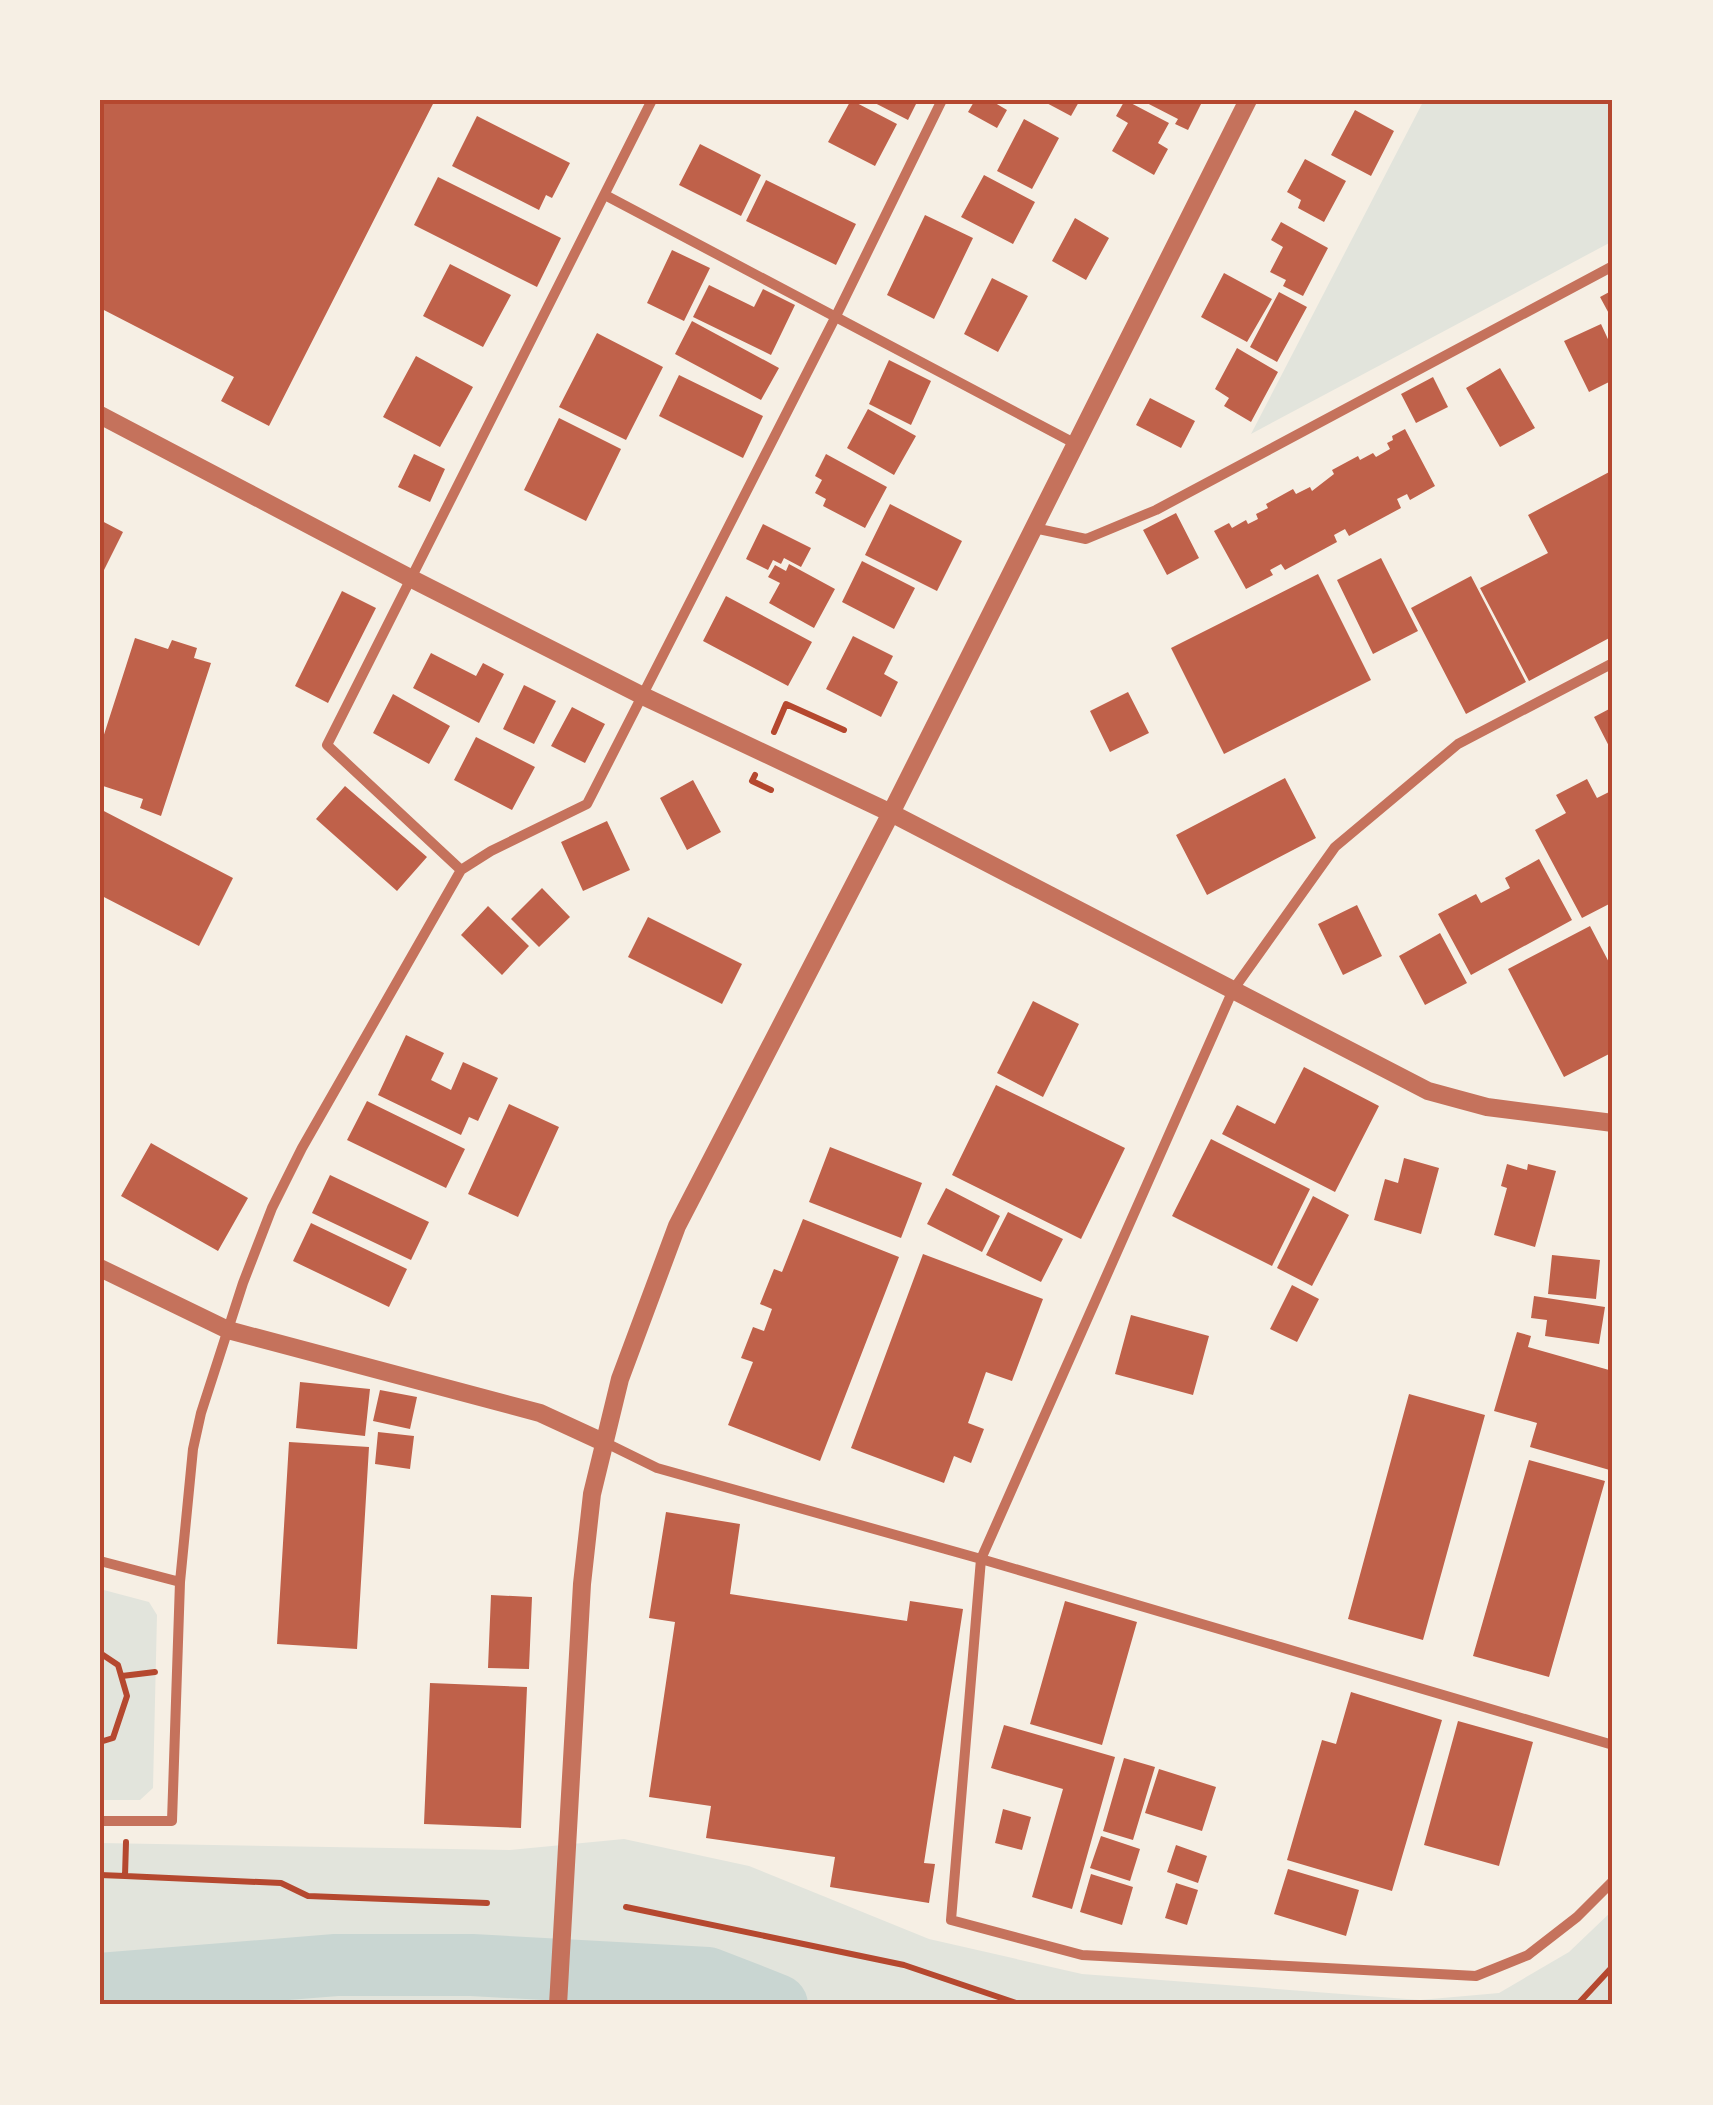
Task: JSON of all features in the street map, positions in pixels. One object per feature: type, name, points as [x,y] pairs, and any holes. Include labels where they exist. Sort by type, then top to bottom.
[{"type":"street","points":[[461,870],[327,746],[652,100]]},
{"type":"street","points":[[100,1821],[172,1821],[180,1582],[193,1449],[228,1330],[272,1208],[302,1148],[461,870],[587,804],[942,100]]},
{"type":"street","points":[[558,2005],[582,1584],[592,1494],[620,1379],[677,1226],[891,812],[1248,100]]},
{"type":"street","points":[[604,195],[1074,443]]},
{"type":"street","points":[[1032,528],[1086,538],[1156,510],[1613,266]]},
{"type":"street","points":[[100,414],[412,579],[642,696],[891,812],[1428,1091],[1487,1107],[1613,1123]]},
{"type":"street","points":[[1613,663],[1458,744],[1335,847],[1234,990],[982,1560],[951,1920],[1082,1955],[1476,1976],[1528,1955],[1578,1916],[1613,1881]]},
{"type":"street","points":[[100,1268],[228,1330],[540,1412],[657,1468],[1613,1745]]},
{"type":"street","points":[[100,1561],[180,1582]]},
{"type":"path","points":[[786,704],[844,730]]},
{"type":"path","points":[[100,1653],[118,1665],[127,1696],[113,1738],[100,1742]]},
{"type":"path","points":[[122,1676],[178,1670]]},
{"type":"path","points":[[125,1876],[127,1821]]},
{"type":"path","points":[[100,1875],[281,1883],[308,1896],[487,1903]]},
{"type":"path","points":[[626,1907],[904,1965],[1022,2005]]},
{"type":"path","points":[[1577,2005],[1613,1966]]},
{"type":"shaded area","points":[[1424,100],[1613,100],[1613,241],[1251,434]]},
{"type":"shaded area","points":[[100,1589],[149,1602],[157,1615],[153,1788],[140,1800],[100,1800]]},
{"type":"shaded area","points":[[624,1839],[749,1866],[929,1939],[1082,1974],[1420,2000],[1499,1993],[1569,1952],[1613,1910],[1613,2005],[100,2005],[100,1843],[510,1850]]},
{"type":"building","points":[[100,100],[435,100],[269,426],[221,401],[234,377],[100,308]]},
{"type":"building","points":[[851,100],[897,124],[875,166],[828,142]]},
{"type":"building","points":[[869,100],[918,100],[908,120]]},
{"type":"building","points":[[975,100],[990,100],[1007,110],[997,128],[968,112]]},
{"type":"building","points":[[1041,100],[1080,100],[1071,116]]},
{"type":"building","points":[[1125,100],[1169,123],[1158,143],[1168,149],[1154,175],[1112,151],[1128,123],[1116,116]]},
{"type":"building","points":[[1141,100],[1203,100],[1188,130],[1175,124],[1178,119]]},
{"type":"building","points":[[1355,110],[1394,131],[1371,176],[1331,155]]},
{"type":"building","points":[[477,116],[570,163],[552,198],[546,195],[539,210],[452,166]]},
{"type":"building","points":[[1024,119],[1059,138],[1032,189],[997,171]]},
{"type":"building","points":[[700,144],[761,175],[741,216],[679,185]]},
{"type":"building","points":[[1305,159],[1346,181],[1324,222],[1298,208],[1301,200],[1287,192]]},
{"type":"building","points":[[984,175],[1035,202],[1013,244],[961,217]]},
{"type":"building","points":[[438,177],[561,238],[537,287],[414,225]]},
{"type":"building","points":[[766,180],[856,224],[836,265],[746,221]]},
{"type":"building","points":[[925,215],[973,238],[934,319],[887,295]]},
{"type":"building","points":[[1075,218],[1109,238],[1086,280],[1052,261]]},
{"type":"building","points":[[1281,222],[1328,248],[1303,296],[1283,286],[1286,280],[1270,272],[1283,247],[1271,240]]},
{"type":"building","points":[[672,250],[710,268],[684,321],[647,303]]},
{"type":"building","points":[[450,264],[511,295],[483,347],[423,316]]},
{"type":"building","points":[[1224,273],[1272,299],[1247,342],[1201,317]]},
{"type":"building","points":[[992,278],[1028,296],[998,352],[964,334]]},
{"type":"building","points":[[709,285],[754,307],[763,289],[795,305],[771,355],[693,317]]},
{"type":"building","points":[[1613,290],[1613,321],[1600,297]]},
{"type":"building","points":[[1279,292],[1307,307],[1277,362],[1250,347]]},
{"type":"building","points":[[692,321],[779,368],[761,400],[675,354]]},
{"type":"building","points":[[1601,324],[1613,350],[1613,380],[1589,392],[1564,341]]},
{"type":"building","points":[[597,333],[663,367],[626,440],[559,407]]},
{"type":"building","points":[[1237,348],[1278,372],[1251,422],[1224,406],[1229,398],[1215,389]]},
{"type":"building","points":[[416,356],[473,387],[440,447],[383,417]]},
{"type":"building","points":[[889,360],[931,381],[911,425],[869,404]]},
{"type":"building","points":[[1500,368],[1535,428],[1500,447],[1466,388]]},
{"type":"building","points":[[679,375],[763,416],[743,458],[659,416]]},
{"type":"building","points":[[1433,377],[1448,407],[1416,423],[1401,394]]},
{"type":"building","points":[[1150,398],[1195,421],[1181,448],[1136,425]]},
{"type":"building","points":[[868,409],[916,436],[894,475],[847,448]]},
{"type":"building","points":[[559,418],[621,449],[586,521],[524,490]]},
{"type":"building","points":[[1405,429],[1435,486],[1410,500],[1407,494],[1397,499],[1401,508],[1349,536],[1345,529],[1334,535],[1337,542],[1285,570],[1281,564],[1270,570],[1273,575],[1246,589],[1214,531],[1229,523],[1232,528],[1258,519],[1256,514],[1268,508],[1266,504],[1293,489],[1296,494],[1310,487],[1312,491],[1334,474],[1332,470],[1358,456],[1360,460],[1373,453],[1376,457],[1390,449],[1387,443],[1393,440],[1392,436]]},
{"type":"building","points":[[414,454],[445,469],[430,502],[398,487]]},
{"type":"building","points":[[826,454],[887,487],[865,528],[823,506],[826,499],[815,493],[822,480],[815,476]]},
{"type":"building","points":[[1613,470],[1613,636],[1529,681],[1480,588],[1548,553],[1528,515]]},
{"type":"building","points":[[890,504],[962,541],[937,591],[865,555]]},
{"type":"building","points":[[1176,513],[1199,558],[1167,575],[1143,530]]},
{"type":"building","points":[[100,520],[123,532],[100,578]]},
{"type":"building","points":[[763,524],[811,548],[801,567],[784,558],[781,564],[773,560],[768,570],[746,559]]},
{"type":"building","points":[[1381,558],[1418,631],[1373,654],[1337,580]]},
{"type":"building","points":[[862,561],[915,588],[894,629],[842,602]]},
{"type":"building","points":[[789,564],[835,589],[814,628],[769,603],[780,583],[768,577],[775,565],[786,571]]},
{"type":"building","points":[[1318,574],[1371,680],[1224,754],[1171,648]]},
{"type":"building","points":[[1471,576],[1526,682],[1466,714],[1411,608]]},
{"type":"building","points":[[342,591],[376,608],[328,703],[295,686]]},
{"type":"building","points":[[726,596],[812,642],[788,686],[703,641]]},
{"type":"building","points":[[853,636],[893,656],[884,674],[898,682],[881,717],[826,689]]},
{"type":"building","points":[[135,638],[168,649],[172,640],[197,648],[194,658],[211,663],[161,816],[140,808],[143,799],[100,785],[100,747]]},
{"type":"building","points":[[431,653],[476,676],[483,663],[504,674],[479,723],[413,688]]},
{"type":"building","points":[[524,685],[556,701],[534,744],[503,729]]},
{"type":"building","points":[[1128,692],[1149,733],[1110,752],[1090,711]]},
{"type":"building","points":[[393,694],[450,726],[429,764],[373,733]]},
{"type":"building","points":[[572,707],[605,724],[585,763],[551,746]]},
{"type":"building","points":[[1613,707],[1613,754],[1594,717]]},
{"type":"building","points":[[476,737],[535,767],[512,810],[454,780]]},
{"type":"building","points":[[1285,778],[1316,838],[1207,895],[1176,835]]},
{"type":"building","points":[[1587,779],[1597,798],[1613,790],[1613,902],[1582,918],[1535,830],[1566,813],[1556,795]]},
{"type":"building","points":[[693,780],[721,832],[687,850],[660,798]]},
{"type":"building","points":[[345,786],[427,857],[397,891],[316,819]]},
{"type":"building","points":[[100,809],[233,878],[199,946],[100,895]]},
{"type":"building","points":[[607,821],[630,870],[583,891],[561,842]]},
{"type":"building","points":[[1539,859],[1572,920],[1471,975],[1438,914],[1476,894],[1481,903],[1510,888],[1505,878]]},
{"type":"building","points":[[542,888],[570,917],[539,947],[511,919]]},
{"type":"building","points":[[1357,905],[1382,956],[1343,975],[1318,924]]},
{"type":"building","points":[[488,906],[529,946],[502,975],[461,935]]},
{"type":"building","points":[[648,917],[742,964],[722,1004],[628,957]]},
{"type":"building","points":[[1590,926],[1613,970],[1613,1052],[1564,1077],[1508,969]]},
{"type":"building","points":[[1440,933],[1467,983],[1425,1005],[1399,956]]},
{"type":"building","points":[[1033,1001],[1079,1024],[1043,1097],[997,1073]]},
{"type":"building","points":[[406,1035],[444,1053],[431,1080],[451,1090],[463,1062],[498,1078],[478,1121],[469,1117],[461,1135],[378,1095]]},
{"type":"building","points":[[1304,1067],[1379,1106],[1335,1192],[1222,1134],[1237,1105],[1275,1124]]},
{"type":"building","points":[[996,1085],[1125,1148],[1081,1239],[952,1175]]},
{"type":"building","points":[[367,1101],[465,1149],[446,1188],[347,1140]]},
{"type":"building","points":[[509,1104],[559,1127],[518,1217],[468,1194]]},
{"type":"building","points":[[1211,1139],[1310,1189],[1272,1266],[1172,1216]]},
{"type":"building","points":[[151,1143],[248,1198],[218,1251],[121,1196]]},
{"type":"building","points":[[830,1147],[922,1183],[901,1238],[809,1202]]},
{"type":"building","points":[[1404,1158],[1439,1168],[1421,1234],[1374,1220],[1385,1179],[1398,1183]]},
{"type":"building","points":[[1507,1164],[1527,1170],[1528,1164],[1556,1171],[1535,1247],[1494,1235],[1507,1188],[1501,1186]]},
{"type":"building","points":[[330,1175],[429,1222],[411,1260],[312,1213]]},
{"type":"building","points":[[946,1188],[1000,1216],[982,1252],[927,1224]]},
{"type":"building","points":[[1313,1196],[1349,1215],[1312,1286],[1277,1268]]},
{"type":"building","points":[[1008,1212],[1063,1239],[1041,1282],[986,1255]]},
{"type":"building","points":[[803,1219],[899,1257],[820,1461],[728,1425],[753,1362],[741,1358],[753,1327],[764,1331],[772,1309],[760,1304],[774,1269],[782,1272]]},
{"type":"building","points":[[311,1223],[407,1269],[389,1307],[293,1261]]},
{"type":"building","points":[[923,1254],[1043,1299],[1012,1381],[986,1372],[968,1423],[984,1429],[971,1463],[954,1456],[944,1483],[851,1448]]},
{"type":"building","points":[[1552,1255],[1600,1260],[1596,1299],[1548,1294]]},
{"type":"building","points":[[1292,1285],[1319,1299],[1297,1342],[1270,1329]]},
{"type":"building","points":[[1534,1296],[1605,1307],[1599,1344],[1545,1336],[1547,1320],[1531,1318]]},
{"type":"building","points":[[1131,1315],[1209,1336],[1193,1395],[1115,1374]]},
{"type":"building","points":[[1517,1332],[1531,1336],[1528,1347],[1609,1370],[1613,1362],[1613,1471],[1530,1447],[1537,1423],[1494,1411]]},
{"type":"building","points":[[300,1382],[370,1389],[365,1436],[296,1428]]},
{"type":"building","points":[[380,1390],[417,1397],[410,1429],[373,1421]]},
{"type":"building","points":[[1409,1394],[1485,1415],[1423,1640],[1348,1619]]},
{"type":"building","points":[[378,1432],[414,1436],[410,1469],[375,1464]]},
{"type":"building","points":[[289,1442],[369,1447],[357,1649],[277,1644]]},
{"type":"building","points":[[1529,1460],[1605,1481],[1549,1677],[1473,1656]]},
{"type":"building","points":[[666,1512],[740,1524],[730,1594],[907,1621],[910,1601],[963,1609],[924,1863],[935,1864],[929,1903],[830,1887],[835,1857],[706,1838],[711,1806],[649,1797],[675,1622],[649,1618]]},
{"type":"building","points":[[491,1595],[532,1597],[529,1669],[488,1668]]},
{"type":"building","points":[[1065,1601],[1137,1622],[1102,1745],[1030,1724]]},
{"type":"building","points":[[430,1683],[527,1687],[521,1828],[424,1824]]},
{"type":"building","points":[[1351,1692],[1442,1720],[1392,1891],[1287,1860],[1322,1740],[1336,1744]]},
{"type":"building","points":[[1458,1721],[1533,1742],[1499,1866],[1424,1845]]},
{"type":"building","points":[[1004,1725],[1115,1757],[1072,1909],[1032,1897],[1063,1789],[991,1768]]},
{"type":"building","points":[[1124,1758],[1155,1767],[1133,1840],[1103,1831]]},
{"type":"building","points":[[1159,1769],[1216,1787],[1202,1831],[1145,1813]]},
{"type":"building","points":[[1003,1809],[1031,1817],[1022,1850],[995,1843]]},
{"type":"building","points":[[1101,1836],[1140,1849],[1130,1881],[1090,1868]]},
{"type":"building","points":[[1176,1845],[1207,1856],[1198,1883],[1167,1872]]},
{"type":"building","points":[[1288,1869],[1359,1890],[1346,1936],[1274,1914]]},
{"type":"building","points":[[1091,1874],[1133,1887],[1122,1925],[1080,1912]]},
{"type":"building","points":[[1176,1883],[1198,1890],[1187,1925],[1165,1918]]},
{"type":"waterway","points":[[100,1984],[336,1965],[472,1965],[708,1978],[777,2005]]}]
